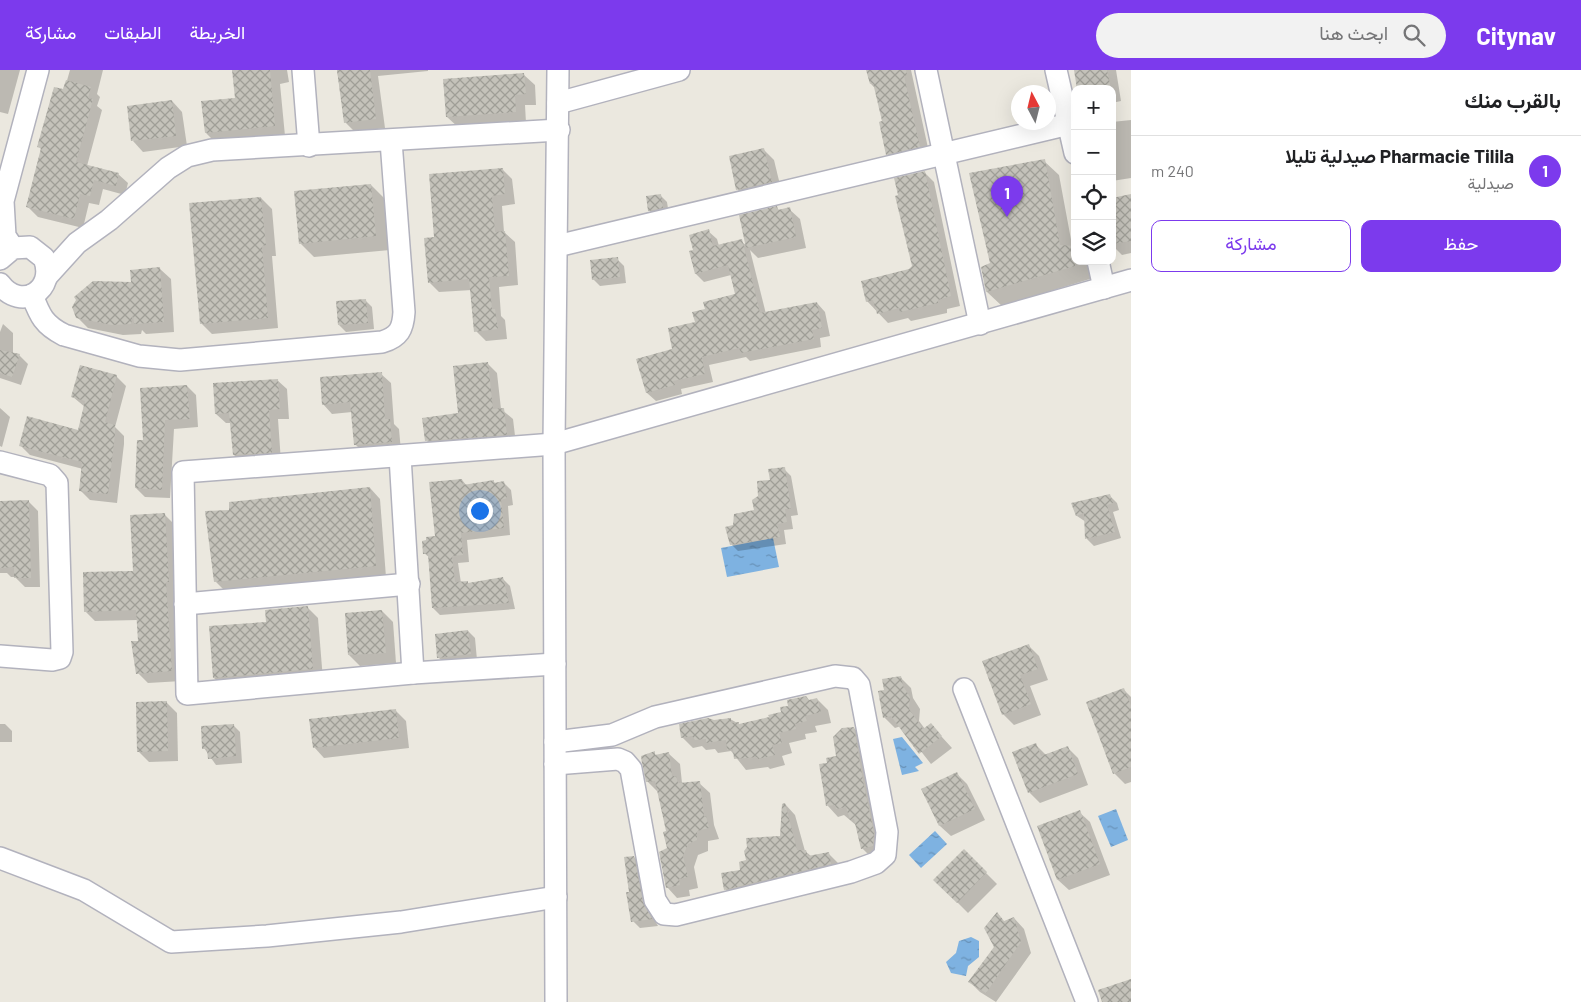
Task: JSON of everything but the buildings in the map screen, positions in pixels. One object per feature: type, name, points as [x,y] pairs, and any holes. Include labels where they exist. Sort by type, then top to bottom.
[{"type":"street","points":[[38,70],[3,201],[6,253],[22,246],[38,251],[44,258],[48,275]]},
{"type":"street","points":[[304,70],[309,146]]},
{"type":"street","points":[[556,1002],[554,444],[558,246],[558,70]]},
{"type":"street","points":[[558,103],[679,70]]},
{"type":"street","points":[[926,70],[980,324]]},
{"type":"street","points":[[1056,70],[1071,134]]},
{"type":"street","points":[[558,246],[1069,124]]},
{"type":"street","points":[[0,285],[14,296],[32,295],[45,284],[48,275],[77,243],[109,220],[168,168],[187,156],[212,150],[309,146],[559,130]]},
{"type":"street","points":[[32,295],[39,313],[50,328],[64,335],[159,359],[180,360],[382,342],[392,339],[399,333],[403,324],[404,312],[392,141]]},
{"type":"street","points":[[1099,265],[1104,288]]},
{"type":"street","points":[[555,664],[413,673],[187,694],[182,472],[554,444],[1131,280]]},
{"type":"street","points":[[400,456],[413,673]]},
{"type":"street","points":[[0,462],[50,475],[57,483],[62,652],[60,658],[52,660],[0,656]]},
{"type":"street","points":[[185,604],[409,584]]},
{"type":"street","points":[[555,742],[612,735],[655,717],[835,676],[853,678],[859,685],[885,822],[885,855],[876,863],[850,872],[676,915],[664,914],[655,900],[631,769],[626,762],[618,759],[555,764]]},
{"type":"street","points":[[964,689],[1088,1002]]},
{"type":"street","points":[[0,858],[84,890],[171,942],[267,936],[392,923],[556,897]]},
{"type":"water","points":[[773,538],[779,567],[727,577],[721,548]]},
{"type":"water","points":[[902,737],[923,763],[915,767],[919,771],[902,775],[893,739]]},
{"type":"water","points":[[1116,809],[1128,840],[1111,847],[1098,816]]},
{"type":"water","points":[[935,831],[947,844],[921,868],[909,855]]},
{"type":"water","points":[[971,937],[979,941],[979,957],[968,966],[966,976],[951,973],[946,962],[956,953],[959,941]]},
{"type":"place","name":"Pharmacie Tilila صيدلية تليلا","points":[[1007,217]]}]
